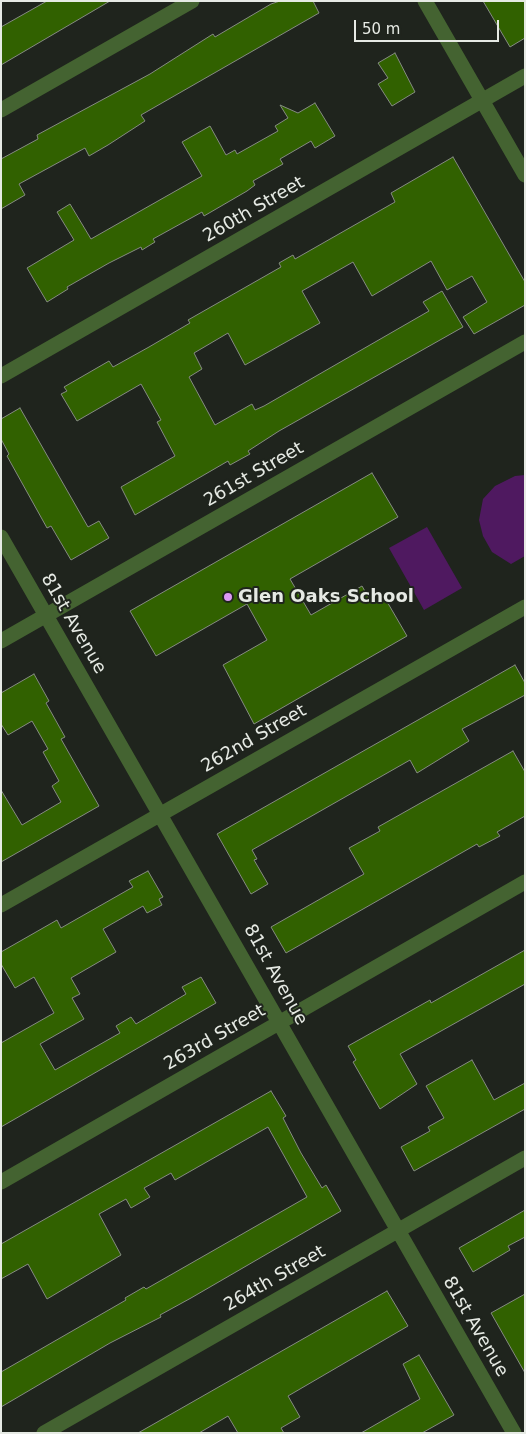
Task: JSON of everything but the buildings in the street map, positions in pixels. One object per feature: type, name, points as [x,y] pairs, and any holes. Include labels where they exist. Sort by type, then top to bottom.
[{"type":"street","points":[[1,110],[192,1]]},
{"type":"street","points":[[425,1],[525,175]]},
{"type":"street","name":"260th Street","points":[[1,376],[525,76]]},
{"type":"street","name":"261st Street","points":[[1,641],[525,342]]},
{"type":"street","name":"81st Avenue","points":[[1,537],[162,813],[398,1230],[515,1430]]},
{"type":"street","name":"262nd Street","points":[[1,905],[525,606]]},
{"type":"street","name":"263rd Street","points":[[1,1182],[525,882]]},
{"type":"street","name":"264th Street","points":[[44,1433],[525,1158]]},
{"type":"shaded area","points":[[525,475],[525,556],[511,564],[492,552],[483,536],[479,520],[483,499],[495,486],[515,476]]},
{"type":"shaded area","points":[[427,527],[462,588],[424,610],[389,548]]},
{"type":"place","name":"Glen Oaks School","points":[[228,597]]}]
